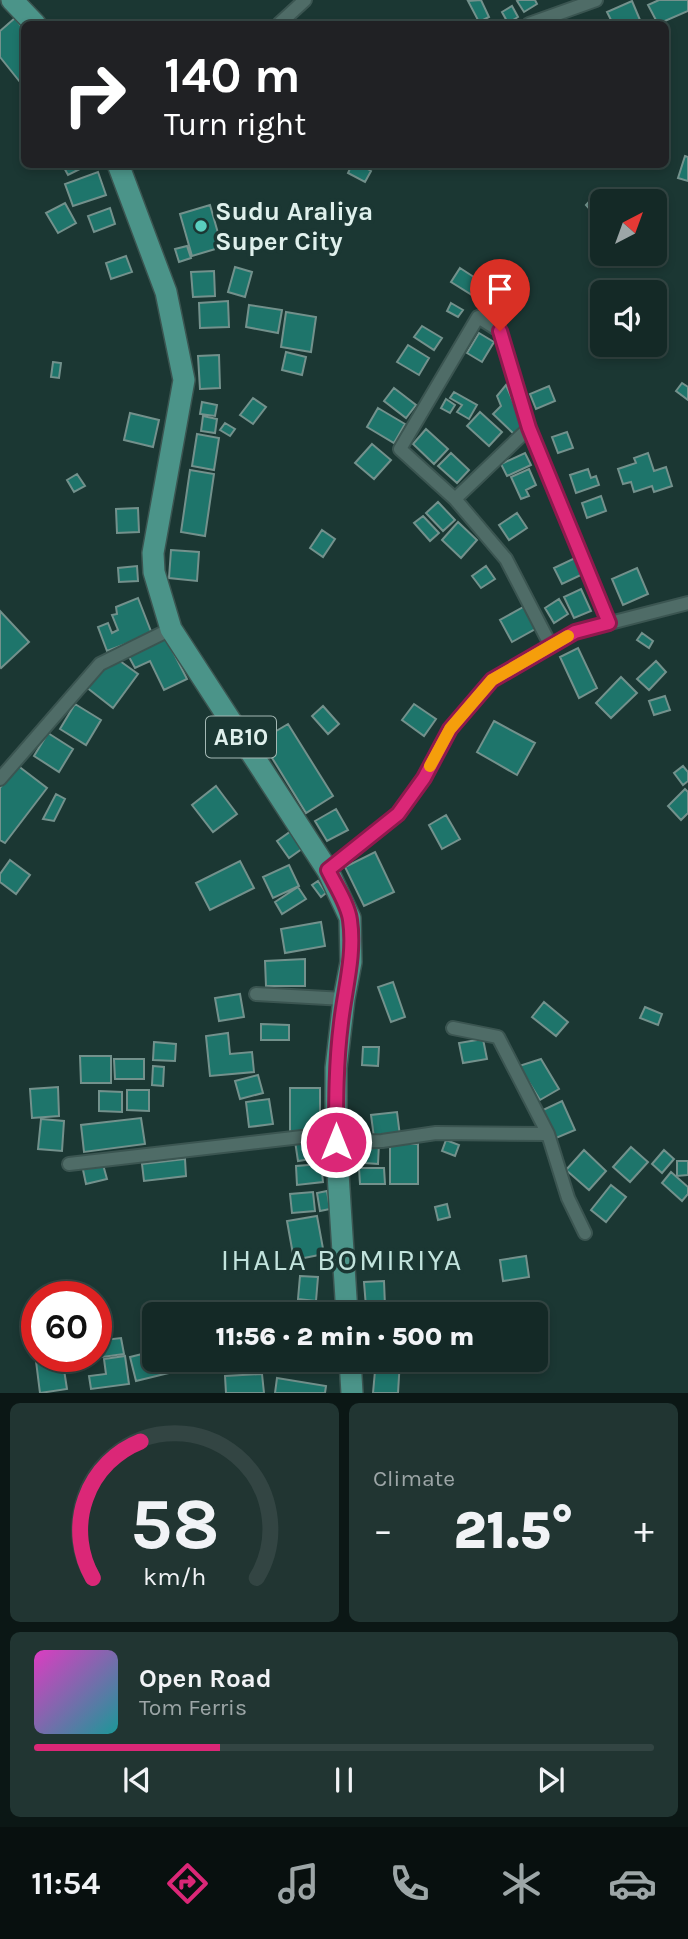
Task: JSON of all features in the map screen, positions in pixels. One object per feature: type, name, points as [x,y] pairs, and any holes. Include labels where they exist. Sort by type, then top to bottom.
[{"type":"main road","points":[[12,0],[32,21]]},
{"type":"main road","name":"AB10","points":[[120,168],[166,292],[184,380],[153,553],[154,572],[171,629],[328,870],[350,918],[351,962],[336,1068],[336,1138],[346,1302]]},
{"type":"main road","points":[[350,1372],[352,1393]]},
{"type":"street","points":[[282,21],[305,0]]},
{"type":"street","points":[[536,21],[596,0]]},
{"type":"street","points":[[551,646],[506,559],[455,499],[400,449],[478,317],[500,331],[529,428],[609,623]]},
{"type":"street","points":[[455,499],[529,428]]},
{"type":"street","points":[[328,870],[398,814],[424,778],[450,729],[492,680],[575,632],[688,603]]},
{"type":"street","points":[[0,779],[100,664],[171,629]]},
{"type":"street","points":[[256,994],[344,999]]},
{"type":"street","points":[[453,1028],[498,1037],[548,1134],[568,1198],[584,1233]]},
{"type":"street","points":[[69,1164],[336,1138],[382,1141],[436,1133],[548,1134]]},
{"type":"building","points":[[481,0],[489,17],[478,21],[468,1]]},
{"type":"building","points":[[535,0],[537,4],[524,12],[517,1]]},
{"type":"building","points":[[659,0],[688,0],[688,11],[665,21],[656,21],[648,5]]},
{"type":"building","points":[[632,1],[640,20],[612,21],[607,12]]},
{"type":"building","points":[[512,6],[518,17],[507,21],[502,12]]},
{"type":"building","points":[[15,18],[21,26],[21,83],[0,57],[0,31]]},
{"type":"building","points":[[685,156],[688,157],[688,181],[678,178]]},
{"type":"building","points":[[64,168],[82,168],[68,175]]},
{"type":"building","points":[[350,168],[366,168],[371,171],[365,182],[348,173]]},
{"type":"building","points":[[98,172],[106,195],[73,206],[65,184]]},
{"type":"building","points":[[65,203],[76,223],[58,233],[46,213]]},
{"type":"building","points":[[210,205],[222,247],[192,256],[180,214]]},
{"type":"building","points":[[110,208],[115,224],[94,232],[88,216]]},
{"type":"building","points":[[187,246],[191,258],[179,262],[175,249]]},
{"type":"building","points":[[126,256],[132,272],[111,279],[106,263]]},
{"type":"building","points":[[235,267],[252,272],[245,297],[228,292]]},
{"type":"building","points":[[460,268],[480,281],[472,295],[451,282]]},
{"type":"building","points":[[214,271],[215,296],[193,297],[191,272]]},
{"type":"building","points":[[228,301],[229,327],[200,328],[199,303]]},
{"type":"building","points":[[451,303],[463,310],[458,317],[447,311]]},
{"type":"building","points":[[249,305],[282,310],[278,333],[246,327]]},
{"type":"building","points":[[286,312],[316,317],[311,352],[281,347]]},
{"type":"building","points":[[422,326],[442,338],[434,350],[414,337]]},
{"type":"building","points":[[479,333],[494,342],[482,362],[467,353]]},
{"type":"building","points":[[408,345],[429,358],[419,375],[397,362]]},
{"type":"building","points":[[286,352],[306,357],[302,375],[282,370]]},
{"type":"building","points":[[219,355],[220,388],[200,389],[198,356]]},
{"type":"building","points":[[53,362],[61,363],[59,378],[51,377]]},
{"type":"building","points":[[682,383],[688,387],[688,400],[676,391]]},
{"type":"building","points":[[506,385],[519,416],[525,422],[514,434],[493,414],[501,406],[497,396]]},
{"type":"building","points":[[549,386],[555,401],[536,409],[530,394]]},
{"type":"building","points":[[394,388],[416,405],[406,418],[384,401]]},
{"type":"building","points":[[454,392],[477,405],[469,419],[457,412],[462,405],[450,398]]},
{"type":"building","points":[[253,398],[266,407],[253,424],[240,415]]},
{"type":"building","points":[[446,399],[455,405],[450,413],[441,408]]},
{"type":"building","points":[[202,402],[217,405],[215,416],[200,414]]},
{"type":"building","points":[[378,408],[405,424],[394,443],[367,427]]},
{"type":"building","points":[[480,412],[502,432],[489,446],[467,426]]},
{"type":"building","points":[[130,413],[159,420],[153,447],[124,440]]},
{"type":"building","points":[[203,416],[217,419],[215,433],[201,431]]},
{"type":"building","points":[[225,423],[235,429],[230,436],[220,430]]},
{"type":"building","points":[[426,429],[448,449],[434,464],[413,444]]},
{"type":"building","points":[[567,432],[573,448],[558,453],[552,437]]},
{"type":"building","points":[[197,434],[219,438],[214,470],[192,466]]},
{"type":"building","points":[[372,444],[391,460],[374,479],[355,463]]},
{"type":"building","points":[[451,453],[469,470],[457,483],[438,466]]},
{"type":"building","points":[[525,453],[531,465],[507,476],[501,464]]},
{"type":"building","points":[[648,453],[654,471],[666,467],[672,486],[654,492],[652,486],[634,492],[631,482],[623,484],[618,469],[636,463],[634,458]]},
{"type":"building","points":[[529,469],[536,485],[526,490],[529,496],[521,499],[511,477]]},
{"type":"building","points":[[588,469],[591,478],[596,476],[599,485],[576,493],[570,475]]},
{"type":"building","points":[[190,470],[214,474],[205,536],[181,532]]},
{"type":"building","points":[[77,474],[85,486],[74,492],[67,480]]},
{"type":"building","points":[[601,496],[606,511],[587,518],[582,503]]},
{"type":"building","points":[[438,502],[455,520],[443,531],[426,513]]},
{"type":"building","points":[[138,508],[139,532],[117,533],[116,509]]},
{"type":"building","points":[[517,513],[527,528],[509,540],[499,525]]},
{"type":"building","points":[[423,516],[439,533],[430,541],[414,523]]},
{"type":"building","points":[[458,522],[477,540],[461,558],[442,540]]},
{"type":"building","points":[[322,530],[335,539],[323,557],[310,548]]},
{"type":"building","points":[[171,550],[199,552],[197,581],[169,578]]},
{"type":"building","points":[[575,558],[583,574],[562,584],[554,568]]},
{"type":"building","points":[[137,566],[138,581],[119,582],[118,568]]},
{"type":"building","points":[[486,566],[495,579],[481,588],[472,576]]},
{"type":"building","points":[[637,568],[648,594],[623,605],[612,579]]},
{"type":"building","points":[[581,589],[591,611],[574,618],[564,597]]},
{"type":"building","points":[[138,598],[152,634],[107,651],[98,627],[108,623],[112,633],[118,630],[112,615],[117,614],[116,607]]},
{"type":"building","points":[[559,599],[568,614],[554,623],[545,608]]},
{"type":"building","points":[[525,606],[537,628],[512,642],[500,620]]},
{"type":"building","points":[[0,611],[29,642],[1,668],[0,667]]},
{"type":"building","points":[[642,633],[653,641],[649,648],[637,640]]},
{"type":"building","points":[[165,636],[187,679],[164,690],[150,661],[135,668],[128,655]]},
{"type":"building","points":[[578,648],[597,688],[579,698],[560,657]]},
{"type":"building","points":[[120,661],[138,674],[113,708],[86,687],[108,663]]},
{"type":"building","points":[[656,661],[666,672],[649,690],[637,679]]},
{"type":"building","points":[[621,677],[637,693],[611,718],[596,703]]},
{"type":"building","points":[[665,696],[670,710],[654,715],[649,701]]},
{"type":"building","points":[[75,704],[101,720],[86,745],[60,729]]},
{"type":"building","points":[[414,704],[436,719],[424,736],[402,720]]},
{"type":"building","points":[[323,706],[339,724],[328,734],[312,716]]},
{"type":"building","points":[[494,721],[535,743],[517,775],[477,752]]},
{"type":"building","points":[[288,724],[333,796],[306,813],[261,740]]},
{"type":"building","points":[[48,733],[73,749],[59,772],[34,756]]},
{"type":"building","points":[[17,765],[47,788],[5,843],[0,840],[0,788]]},
{"type":"building","points":[[683,766],[688,772],[688,781],[683,785],[674,773]]},
{"type":"building","points":[[216,786],[237,814],[213,832],[192,805]]},
{"type":"building","points":[[685,789],[688,792],[688,813],[681,820],[668,806]]},
{"type":"building","points":[[56,794],[65,799],[54,821],[43,819]]},
{"type":"building","points":[[336,809],[348,830],[327,841],[315,821]]},
{"type":"building","points":[[446,815],[460,839],[442,849],[429,825]]},
{"type":"building","points":[[294,829],[306,846],[289,858],[277,841]]},
{"type":"building","points":[[375,852],[394,892],[364,906],[345,867]]},
{"type":"building","points":[[10,860],[30,875],[16,894],[0,882],[0,874]]},
{"type":"building","points":[[240,861],[254,888],[210,910],[196,883]]},
{"type":"building","points":[[289,865],[299,886],[273,898],[263,877]]},
{"type":"building","points":[[318,881],[326,893],[321,897],[312,885]]},
{"type":"building","points":[[298,887],[306,899],[282,914],[275,902]]},
{"type":"building","points":[[321,922],[325,946],[285,953],[281,929]]},
{"type":"building","points":[[305,959],[305,986],[266,986],[265,961]]},
{"type":"building","points":[[393,982],[405,1017],[391,1022],[378,987]]},
{"type":"building","points":[[240,994],[244,1017],[219,1021],[215,998]]},
{"type":"building","points":[[544,1002],[568,1022],[556,1036],[532,1017]]},
{"type":"building","points":[[645,1007],[662,1014],[658,1025],[640,1018]]},
{"type":"building","points":[[261,1024],[289,1025],[289,1040],[261,1040]]},
{"type":"building","points":[[228,1033],[230,1054],[252,1052],[254,1072],[210,1076],[206,1036]]},
{"type":"building","points":[[483,1039],[487,1059],[463,1063],[459,1043]]},
{"type":"building","points":[[154,1042],[176,1044],[175,1061],[153,1060]]},
{"type":"building","points":[[363,1047],[379,1047],[378,1066],[362,1065]]},
{"type":"building","points":[[80,1056],[111,1056],[111,1083],[81,1083]]},
{"type":"building","points":[[114,1059],[144,1059],[144,1079],[115,1079]]},
{"type":"building","points":[[541,1059],[559,1089],[540,1100],[519,1066]]},
{"type":"building","points":[[153,1066],[164,1067],[163,1086],[152,1085]]},
{"type":"building","points":[[258,1075],[263,1093],[240,1099],[235,1081]]},
{"type":"building","points":[[58,1087],[59,1116],[32,1118],[30,1089]]},
{"type":"building","points":[[290,1088],[320,1088],[320,1132],[290,1131]]},
{"type":"building","points":[[127,1090],[149,1090],[149,1111],[127,1110]]},
{"type":"building","points":[[99,1091],[122,1092],[122,1112],[99,1111]]},
{"type":"building","points":[[269,1099],[273,1124],[249,1127],[246,1102]]},
{"type":"building","points":[[562,1101],[575,1130],[556,1138],[543,1110]]},
{"type":"building","points":[[397,1112],[400,1136],[374,1138],[371,1115]]},
{"type":"building","points":[[141,1118],[145,1144],[84,1152],[81,1125]]},
{"type":"building","points":[[41,1119],[64,1121],[62,1151],[38,1149]]},
{"type":"building","points":[[320,1137],[324,1157],[298,1161],[295,1141]]},
{"type":"building","points":[[446,1140],[459,1145],[455,1156],[442,1151]]},
{"type":"building","points":[[379,1143],[378,1164],[365,1163],[366,1146]]},
{"type":"building","points":[[390,1144],[418,1144],[418,1184],[390,1184]]},
{"type":"building","points":[[631,1147],[648,1162],[630,1182],[613,1167]]},
{"type":"building","points":[[584,1150],[606,1171],[589,1190],[566,1170]]},
{"type":"building","points":[[664,1150],[674,1159],[662,1173],[652,1164]]},
{"type":"building","points":[[185,1159],[186,1176],[144,1181],[142,1164]]},
{"type":"building","points":[[102,1161],[107,1179],[86,1184],[82,1165]]},
{"type":"building","points":[[677,1161],[688,1161],[688,1175],[677,1176]]},
{"type":"building","points":[[321,1164],[323,1182],[297,1185],[296,1166]]},
{"type":"building","points":[[359,1168],[384,1168],[385,1184],[360,1184]]},
{"type":"building","points":[[671,1172],[688,1187],[688,1194],[682,1201],[662,1183]]},
{"type":"building","points":[[611,1185],[626,1197],[606,1222],[591,1210]]},
{"type":"building","points":[[327,1191],[330,1209],[320,1211],[317,1193]]},
{"type":"building","points":[[313,1192],[315,1211],[292,1213],[290,1194]]},
{"type":"building","points":[[447,1204],[450,1217],[438,1220],[435,1207]]},
{"type":"building","points":[[317,1216],[324,1254],[294,1260],[287,1221]]},
{"type":"building","points":[[526,1256],[529,1277],[503,1281],[500,1260]]},
{"type":"building","points":[[300,1276],[318,1277],[316,1301],[298,1299]]},
{"type":"building","points":[[384,1281],[385,1302],[366,1302],[364,1282]]},
{"type":"building","points":[[121,1338],[124,1354],[112,1356],[112,1339]]},
{"type":"building","points":[[142,1354],[142,1372],[173,1372],[136,1381],[130,1357]]},
{"type":"building","points":[[125,1356],[129,1384],[91,1389],[89,1376],[112,1372],[112,1358]]},
{"type":"building","points":[[37,1372],[64,1372],[67,1389],[40,1393]]},
{"type":"building","points":[[375,1372],[399,1372],[398,1393],[373,1393]]},
{"type":"building","points":[[262,1374],[264,1393],[226,1393],[225,1376]]},
{"type":"building","points":[[277,1378],[326,1386],[325,1393],[275,1393]]},
{"type":"slow traffic","points":[[430,766],[450,729],[492,680],[568,636]]},
{"type":"place","name":"Sudu Araliya Super City","points":[[201,226]]},
{"type":"district","name":"IHALA BOMIRIYA","points":[[342,1260]]},
{"type":"route","points":[[336,1142],[336,1068],[351,962],[351,940],[350,918],[328,870],[398,814],[424,778],[450,729],[492,680],[575,632],[609,623],[529,428],[500,331]]}]
